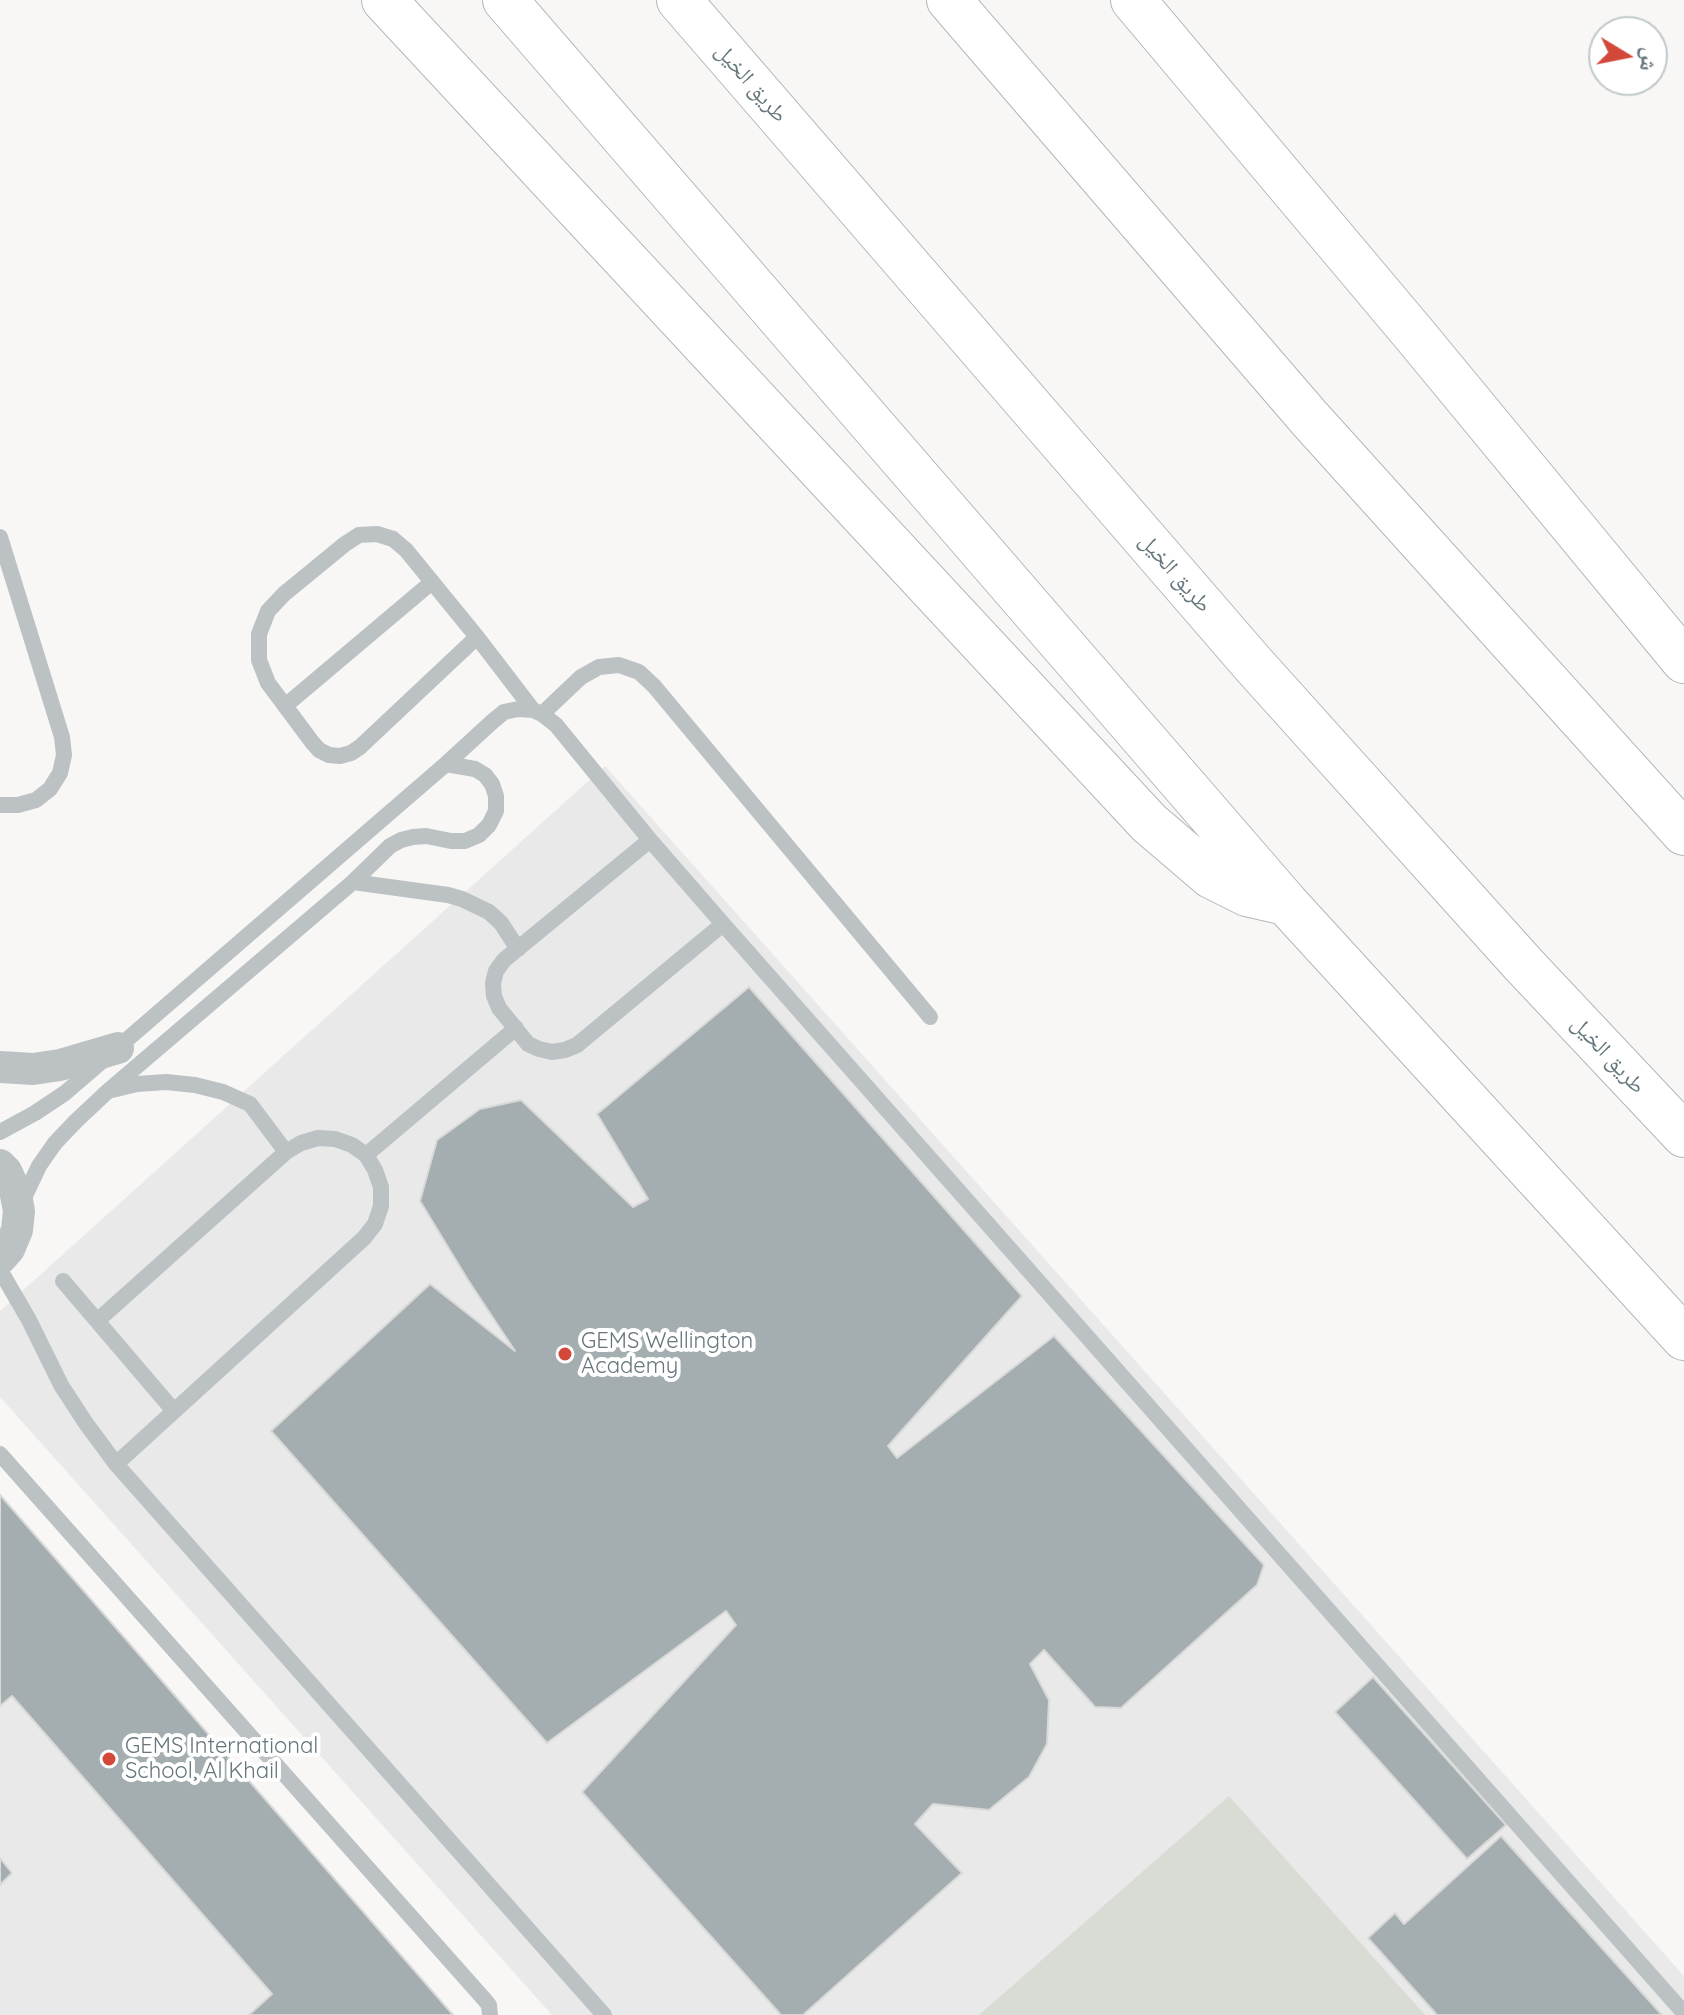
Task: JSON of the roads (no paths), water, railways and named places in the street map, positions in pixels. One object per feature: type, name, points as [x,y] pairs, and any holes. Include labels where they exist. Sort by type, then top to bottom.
[{"type":"highway","points":[[384,0],[1149,823],[1211,876],[1247,894],[1286,903]]},
{"type":"highway","points":[[505,0],[1286,903],[1684,1338]]},
{"type":"highway","name":"طريق الخيل","points":[[679,0],[1253,664],[1523,964],[1684,1135]]},
{"type":"highway","points":[[949,0],[1310,419],[1684,833]]},
{"type":"highway","points":[[1133,0],[1684,661]]},
{"type":"street","points":[[0,1067],[46,1067],[118,1048]]},
{"type":"street","points":[[0,1165],[15,1190],[19,1211],[17,1230],[9,1249],[0,1259]]},
{"type":"lane","points":[[477,637],[351,753],[340,756],[319,750],[268,683],[259,660],[259,634],[268,611],[345,544],[359,535],[377,534],[393,539],[406,550],[477,637],[538,712],[556,725],[723,924],[1684,2013]]},
{"type":"lane","points":[[0,537],[62,737],[64,755],[60,773],[50,789],[36,800],[18,805],[0,805]]},
{"type":"lane","points":[[285,706],[432,582]]},
{"type":"lane","points":[[0,1132],[65,1093],[504,712],[518,709],[538,712],[581,677],[599,667],[619,665],[639,672],[654,686],[930,1017]]},
{"type":"lane","points":[[19,1211],[39,1166],[55,1143],[108,1091],[353,882],[390,846],[401,840],[426,836],[465,841],[479,835],[489,825],[496,811],[492,784],[475,769],[446,764]]},
{"type":"lane","points":[[650,840],[504,960],[496,971],[494,996],[499,1008],[528,1044],[552,1052],[577,1045],[723,924]]},
{"type":"lane","points":[[353,882],[462,899],[489,912],[501,923],[518,949]]},
{"type":"lane","points":[[366,1155],[516,1028]]},
{"type":"lane","points":[[108,1091],[137,1084],[166,1082],[223,1092],[250,1104],[286,1152]]},
{"type":"lane","points":[[97,1321],[286,1152],[301,1143],[318,1138],[335,1139],[352,1145],[366,1155],[375,1170],[381,1187],[381,1206],[375,1224],[364,1238],[116,1464]]},
{"type":"lane","points":[[0,1270],[61,1385],[116,1464],[604,2015]]},
{"type":"lane","points":[[63,1281],[174,1411]]},
{"type":"lane","points":[[0,1454],[484,1999],[489,2005],[490,2015]]},
{"type":"place","name":"GEMS Wellington Academy","points":[[565,1354]]},
{"type":"place","name":"GEMS International School, Al Khail","points":[[109,1759]]}]
